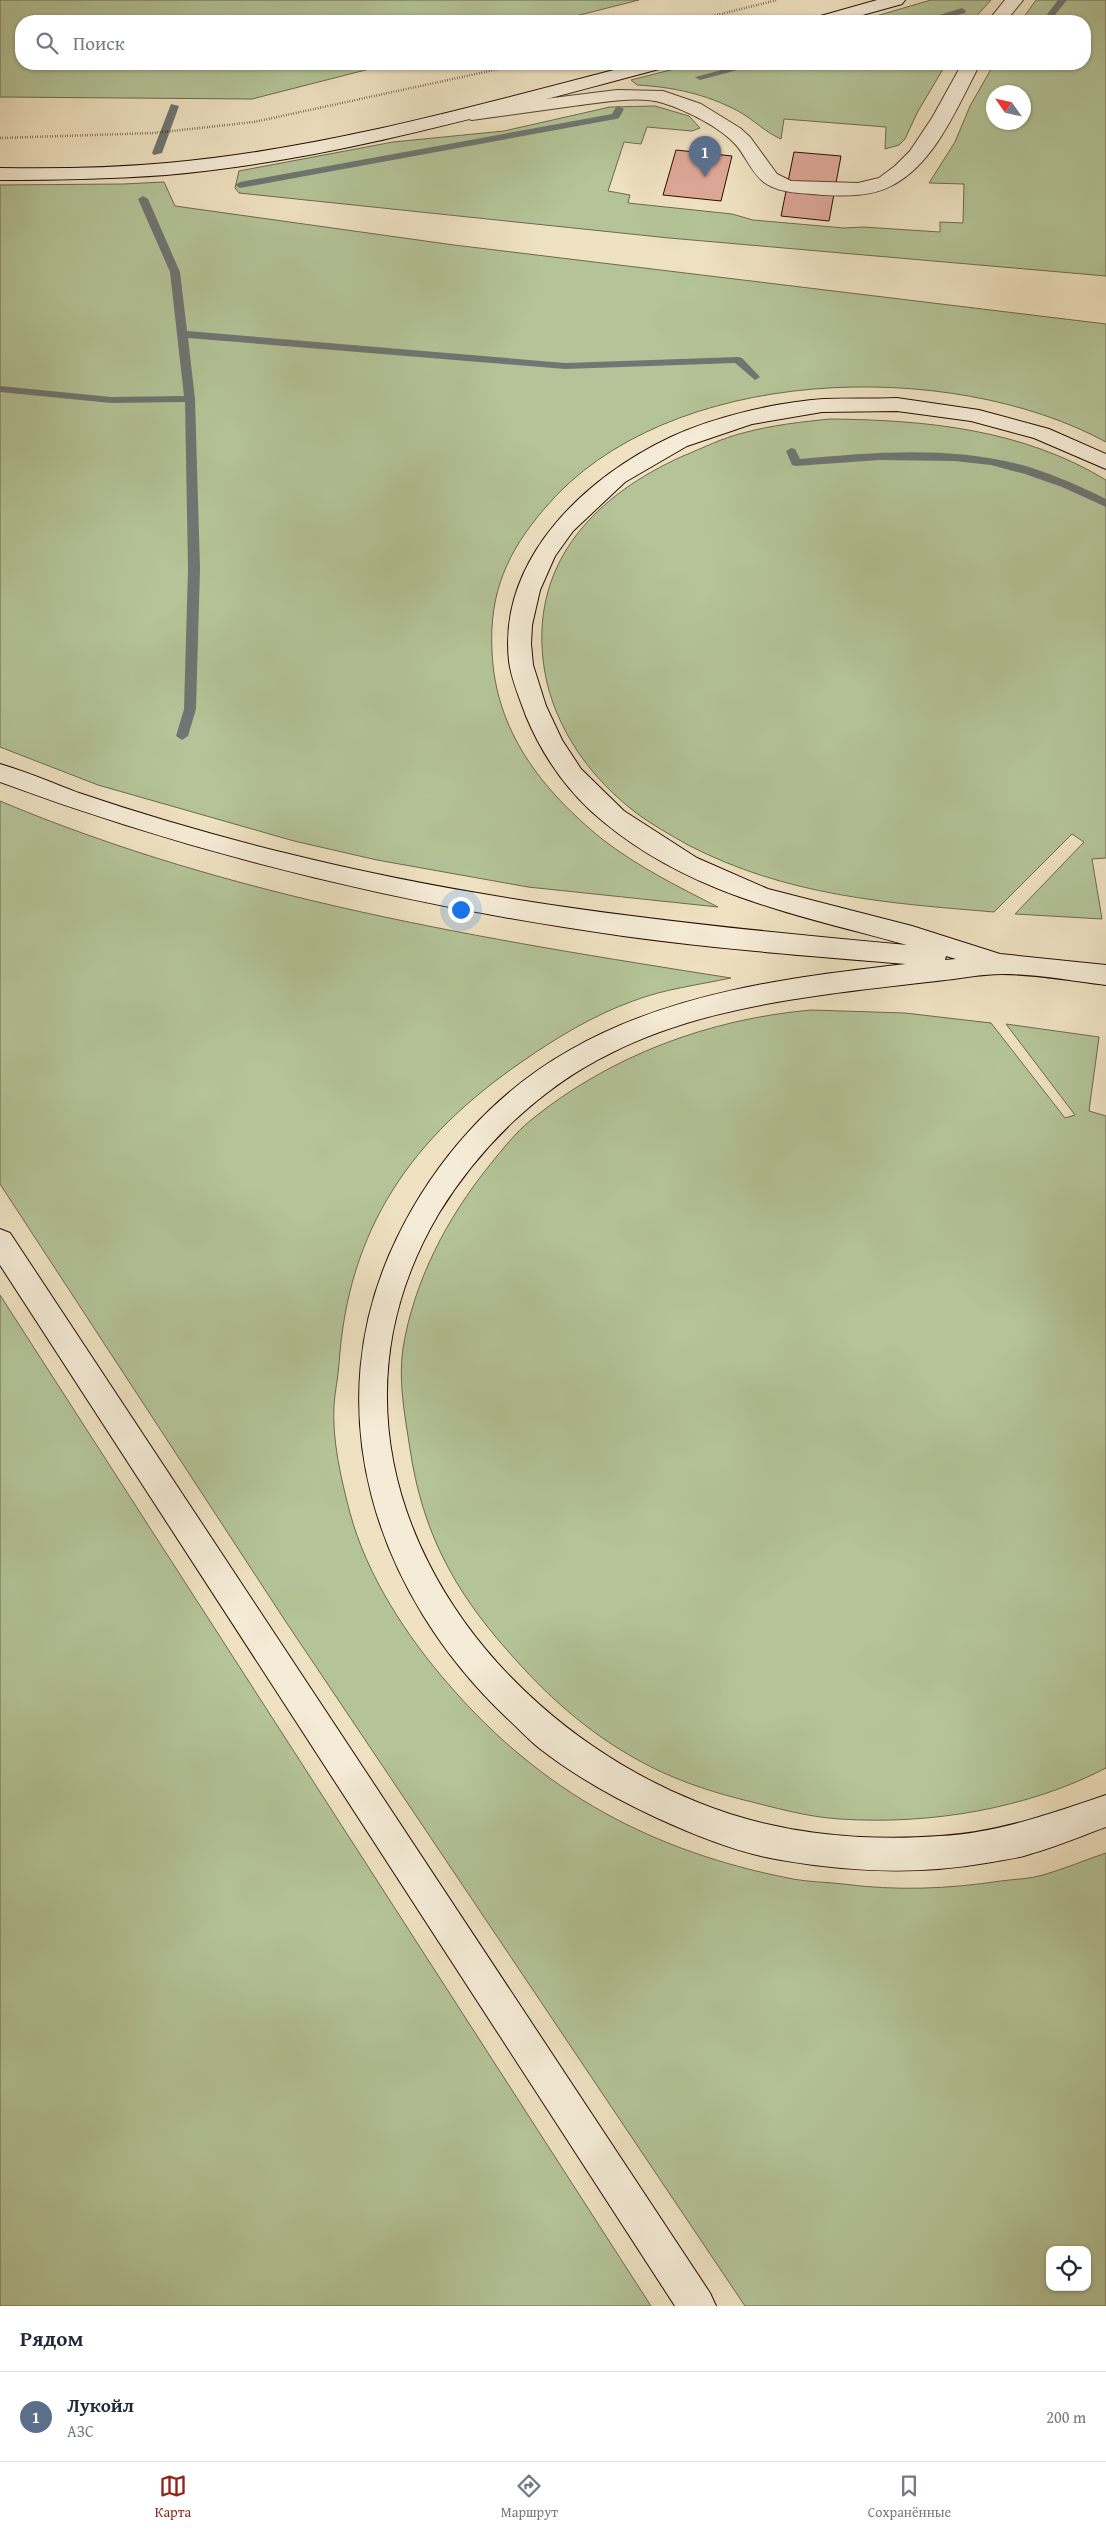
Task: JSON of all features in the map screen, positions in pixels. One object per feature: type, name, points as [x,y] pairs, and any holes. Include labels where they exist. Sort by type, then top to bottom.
[{"type":"main road","points":[[844,15],[896,0]]},
{"type":"main road","points":[[1002,15],[1014,0]]},
{"type":"main road","points":[[0,174],[87,174],[233,161],[339,143],[634,70]]},
{"type":"main road","points":[[454,116],[616,95],[663,97],[694,108],[732,132],[743,142],[770,178],[780,184],[854,189],[869,188],[886,182],[909,164],[934,129],[968,70]]},
{"type":"main road","points":[[1000,964],[736,888],[682,861],[613,815],[579,784],[557,756],[536,714],[521,662],[522,624],[528,591],[540,562],[559,533],[609,483],[644,459],[682,441],[752,418],[796,409],[840,405],[897,405],[952,410],[1005,421],[1041,433],[1064,441],[1106,462]]},
{"type":"main road","points":[[0,773],[80,802],[234,849],[320,871],[392,886],[581,920],[1103,975]]},
{"type":"main road","points":[[1000,964],[763,995],[698,1008],[663,1019],[603,1044],[573,1061],[521,1097],[496,1119],[457,1165],[421,1218],[395,1268],[380,1319],[376,1348],[373,1402],[377,1454],[390,1509],[411,1564],[426,1593],[456,1640],[519,1711],[571,1754],[597,1771],[656,1802],[691,1819],[762,1840],[838,1853],[876,1855],[964,1851],[1010,1843],[1046,1834],[1106,1811]]},
{"type":"main road","points":[[0,1241],[697,2306]]},
{"type":"path","points":[[716,15],[777,0]]},
{"type":"path","points":[[0,138],[173,132],[254,122],[304,113],[495,70]]},
{"type":"green space","points":[[0,0],[639,0],[580,15],[15,15],[15,70],[366,70],[252,99],[0,97]]},
{"type":"green space","points":[[931,0],[991,0],[977,15],[880,15]]},
{"type":"green space","points":[[1036,0],[1106,0],[1106,276],[669,238],[239,193],[235,188],[239,171],[393,142],[504,131],[610,107],[655,106],[689,116],[700,128],[692,131],[647,127],[641,144],[624,142],[608,191],[630,195],[628,203],[732,214],[753,220],[844,228],[863,227],[940,232],[940,222],[963,223],[964,184],[929,183],[955,142],[970,106],[991,70],[1091,70],[1091,15],[1025,15]]},
{"type":"green space","points":[[670,70],[942,70],[917,113],[905,139],[899,145],[885,149],[886,127],[784,119],[781,139],[738,111],[714,100],[676,90],[637,85],[631,80]]},
{"type":"green space","points":[[164,182],[175,206],[454,245],[1106,324],[1106,442],[1042,415],[970,396],[892,388],[812,389],[735,401],[662,425],[597,460],[545,508],[520,541],[511,557],[497,592],[494,610],[492,651],[495,680],[502,707],[512,733],[542,779],[580,820],[602,839],[644,868],[718,907],[528,887],[377,860],[294,841],[98,785],[0,747],[0,185]]},
{"type":"green space","points":[[830,419],[902,422],[972,431],[1041,449],[1074,463],[1106,480],[1106,858],[1092,859],[1102,919],[1015,914],[1084,842],[1072,834],[994,912],[876,900],[800,886],[762,876],[688,845],[658,828],[630,808],[613,793],[584,760],[561,722],[547,681],[543,659],[542,623],[548,590],[560,561],[577,534],[598,511],[624,490],[652,472],[683,456],[754,430]]},
{"type":"green space","points":[[0,801],[88,835],[178,865],[268,890],[452,931],[731,978],[669,990],[645,997],[590,1020],[523,1061],[484,1090],[449,1121],[418,1154],[393,1190],[372,1228],[356,1270],[345,1315],[334,1400],[334,1432],[343,1487],[350,1513],[357,1537],[367,1560],[390,1605],[419,1647],[450,1686],[486,1724],[523,1757],[562,1787],[604,1812],[647,1834],[693,1852],[742,1867],[793,1879],[883,1888],[942,1887],[1033,1877],[1106,1853],[1106,2306],[745,2306],[286,1622],[0,1184]]},
{"type":"green space","points":[[811,1010],[905,1013],[991,1023],[1065,1118],[1075,1115],[1006,1024],[1099,1037],[1089,1111],[1106,1116],[1106,1768],[1076,1782],[1011,1804],[977,1811],[908,1819],[827,1818],[714,1792],[675,1778],[638,1760],[601,1737],[552,1697],[521,1666],[488,1627],[456,1581],[443,1557],[432,1532],[415,1478],[406,1424],[401,1373],[408,1323],[424,1275],[446,1229],[474,1186],[514,1136],[531,1120],[562,1097],[594,1077],[628,1059],[663,1044],[736,1022]]},
{"type":"green space","points":[[0,1295],[651,2306],[0,2306]]},
{"type":"building","points":[[676,150],[732,156],[721,201],[663,195]]},
{"type":"building","points":[[794,152],[841,156],[829,221],[781,216]]},
{"type":"waterway","points":[[1051,15],[1063,0]]},
{"type":"waterway","points":[[947,15],[962,11]]},
{"type":"waterway","points":[[700,77],[730,70]]},
{"type":"waterway","points":[[157,153],[174,106]]},
{"type":"waterway","points":[[240,185],[616,116],[619,109]]},
{"type":"waterway","points":[[143,199],[175,272],[190,399]]},
{"type":"waterway","points":[[183,334],[565,366],[738,360],[755,377]]},
{"type":"waterway","points":[[0,389],[111,400],[190,399]]},
{"type":"waterway","points":[[182,736],[190,709],[194,569],[190,399]]},
{"type":"waterway","points":[[791,451],[796,463],[879,456],[954,457],[991,462],[1028,471],[1066,484],[1106,503]]},
{"type":"place","name":"Лукойл","points":[[705,177]]}]
